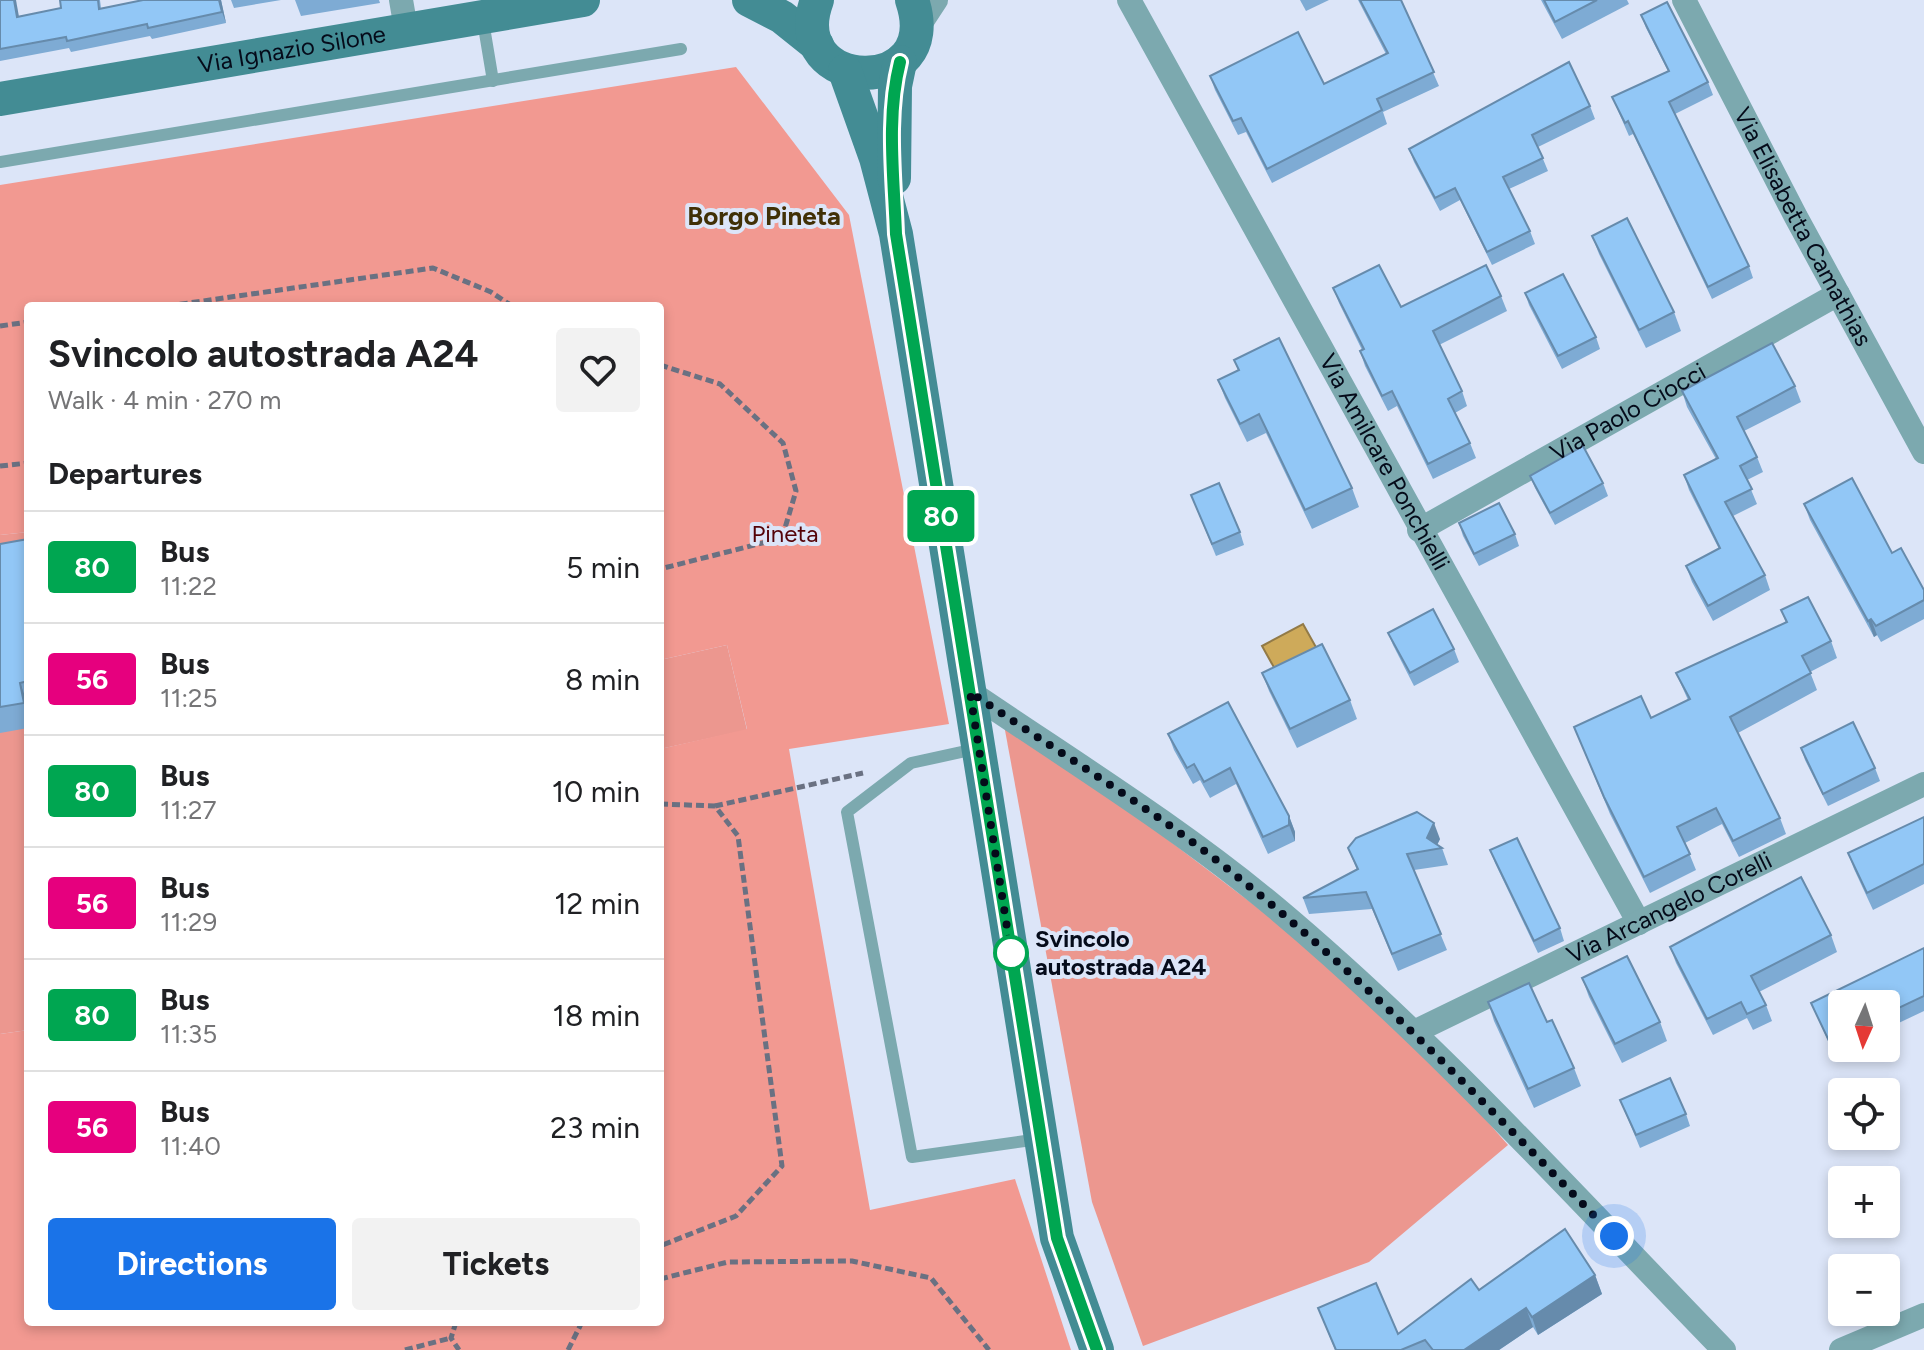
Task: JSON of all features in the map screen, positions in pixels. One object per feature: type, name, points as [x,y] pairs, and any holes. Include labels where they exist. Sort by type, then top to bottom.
[{"type":"street","name":"Via Ignazio Silone","points":[[0,99],[403,14],[487,10],[583,0]]},
{"type":"street","points":[[749,0],[782,17],[817,45],[833,65],[845,71],[873,74],[900,62]]},
{"type":"street","points":[[817,0],[813,16],[817,45]]},
{"type":"street","points":[[896,234],[895,81],[900,62],[914,41],[915,14],[936,0]]},
{"type":"street","name":"Via Amilcare Ponchielli","points":[[1129,0],[1419,530],[1639,923]]},
{"type":"street","name":"Via Elisabetta Camathias","points":[[1684,0],[1924,452]]},
{"type":"street","points":[[845,71],[876,158],[896,234],[1057,1238],[1097,1350]]},
{"type":"street","name":"Via Paolo Ciocci","points":[[1419,530],[1838,294]]},
{"type":"street","points":[[970,692],[1228,869],[1350,972],[1414,1032],[1724,1350]]},
{"type":"street","name":"Via Arcangelo Corelli","points":[[1414,1032],[1924,784]]},
{"type":"street","points":[[1841,1350],[1924,1315]]},
{"type":"lane","points":[[487,10],[493,81]]},
{"type":"lane","points":[[0,162],[681,49]]},
{"type":"lane","points":[[978,748],[911,763],[847,812],[912,1157],[1041,1138]]},
{"type":"path","points":[[196,302],[433,268],[491,292],[506,302]]},
{"type":"path","points":[[0,326],[24,323]]},
{"type":"path","points":[[664,366],[720,384],[783,443],[796,491],[782,538],[664,568]]},
{"type":"path","points":[[0,466],[24,463]]},
{"type":"path","points":[[664,804],[715,806],[865,773]]},
{"type":"path","points":[[664,1244],[736,1216],[782,1166],[738,836],[715,806]]},
{"type":"path","points":[[664,1278],[728,1262],[852,1261],[918,1275],[931,1278],[989,1350]]},
{"type":"path","points":[[451,1338],[455,1326]]},
{"type":"path","points":[[568,1350],[580,1326]]},
{"type":"path","points":[[405,1350],[451,1338]]},
{"type":"path","points":[[451,1338],[459,1350]]},
{"type":"shaded area","points":[[24,532],[24,1031],[0,1034],[0,535]]},
{"type":"shaded area","points":[[1303,624],[1317,649],[1276,671],[1262,646]]},
{"type":"shaded area","points":[[727,645],[747,730],[664,748],[664,659]]},
{"type":"shaded area","points":[[1002,714],[1385,1004],[1508,1145],[1369,1262],[1143,1346],[1092,1202]]},
{"type":"green space","name":"Pineta","points":[[736,67],[849,215],[949,724],[789,749],[870,1210],[1015,1179],[1071,1350],[0,1350],[0,1034],[24,1031],[24,1326],[664,1326],[664,748],[747,729],[727,645],[664,659],[664,302],[24,302],[24,532],[0,535],[0,185]]},
{"type":"building","points":[[0,0],[14,0],[17,17],[61,8],[60,0],[98,0],[99,9],[143,0],[219,0],[222,12],[148,28],[147,24],[67,41],[66,37],[0,49]]},
{"type":"building","points":[[1360,0],[1401,0],[1434,72],[1377,99],[1382,110],[1267,169],[1241,118],[1233,121],[1210,76],[1298,32],[1324,84],[1388,53]]},
{"type":"building","points":[[1544,0],[1597,0],[1555,22]]},
{"type":"building","points":[[1667,2],[1708,82],[1669,102],[1749,266],[1708,287],[1628,121],[1625,123],[1612,97],[1669,71],[1641,15]]},
{"type":"building","points":[[1569,62],[1590,106],[1532,135],[1543,158],[1503,177],[1530,231],[1487,252],[1455,188],[1435,198],[1409,149]]},
{"type":"building","points":[[1627,218],[1674,312],[1639,330],[1592,236]]},
{"type":"building","points":[[1379,265],[1401,307],[1486,265],[1501,296],[1433,331],[1462,391],[1448,399],[1470,443],[1428,464],[1392,391],[1382,396],[1360,351],[1364,349],[1333,288]]},
{"type":"building","points":[[1563,274],[1596,337],[1558,356],[1525,293]]},
{"type":"building","points":[[1279,338],[1352,488],[1305,510],[1259,414],[1240,424],[1218,380],[1239,370],[1234,360]]},
{"type":"building","points":[[1772,343],[1795,386],[1737,417],[1757,457],[1740,466],[1752,489],[1725,502],[1765,575],[1708,606],[1686,566],[1720,548],[1684,475],[1718,458],[1682,391]]},
{"type":"building","points":[[1583,446],[1603,483],[1550,513],[1530,476]]},
{"type":"building","points":[[1852,478],[1892,553],[1901,548],[1924,590],[1924,600],[1876,626],[1871,619],[1868,621],[1804,504]]},
{"type":"building","points":[[1219,483],[1240,532],[1212,544],[1191,495]]},
{"type":"building","points":[[1499,503],[1515,534],[1474,554],[1459,523]]},
{"type":"building","points":[[24,540],[24,682],[20,683],[24,703],[0,707],[0,544]]},
{"type":"building","points":[[1808,597],[1831,641],[1802,656],[1811,673],[1730,717],[1780,818],[1733,841],[1716,808],[1677,827],[1690,854],[1644,877],[1604,797],[1574,727],[1641,696],[1651,718],[1690,699],[1676,673],[1787,622],[1781,610]]},
{"type":"building","points":[[1433,609],[1454,649],[1410,673],[1388,633]]},
{"type":"building","points":[[1322,644],[1350,700],[1290,729],[1262,673]]},
{"type":"building","points":[[1228,702],[1289,816],[1289,825],[1263,837],[1230,768],[1204,782],[1194,764],[1187,768],[1168,734]]},
{"type":"building","points":[[1853,722],[1875,768],[1823,794],[1801,748]]},
{"type":"building","points":[[1417,812],[1434,823],[1427,838],[1442,848],[1407,854],[1441,934],[1392,954],[1366,892],[1303,898],[1358,869],[1348,848],[1356,838]]},
{"type":"building","points":[[1924,817],[1924,864],[1867,893],[1848,853]]},
{"type":"building","points":[[1517,838],[1560,928],[1534,941],[1490,850]]},
{"type":"building","points":[[1801,877],[1831,935],[1751,976],[1766,1005],[1747,1014],[1741,1002],[1707,1019],[1670,947]]},
{"type":"building","points":[[1924,948],[1924,996],[1900,1007],[1900,990],[1838,990]]},
{"type":"building","points":[[1627,956],[1660,1022],[1615,1044],[1582,978]]},
{"type":"building","points":[[1529,983],[1547,1022],[1552,1020],[1574,1068],[1528,1089],[1488,1002]]},
{"type":"building","points":[[1828,995],[1828,1039],[1811,1003]]},
{"type":"building","points":[[1670,1078],[1686,1114],[1636,1135],[1620,1100]]},
{"type":"building","points":[[1565,1229],[1595,1275],[1532,1317],[1526,1308],[1464,1350],[1433,1350],[1425,1340],[1401,1350],[1336,1350],[1318,1308],[1376,1283],[1398,1334],[1471,1279],[1479,1290]]},
{"type":"bus line","name":"80","points":[[900,62],[895,81],[893,133],[896,234],[1057,1238],[1097,1350]]},
{"type":"place","name":"Svincolo autostrada A24","points":[[1011,953]]},
{"type":"district","name":"Borgo Pineta","points":[[764,216]]},
{"type":"route","points":[[1011,953],[970,692],[1202,850],[1275,907],[1385,1004],[1614,1236]]}]
